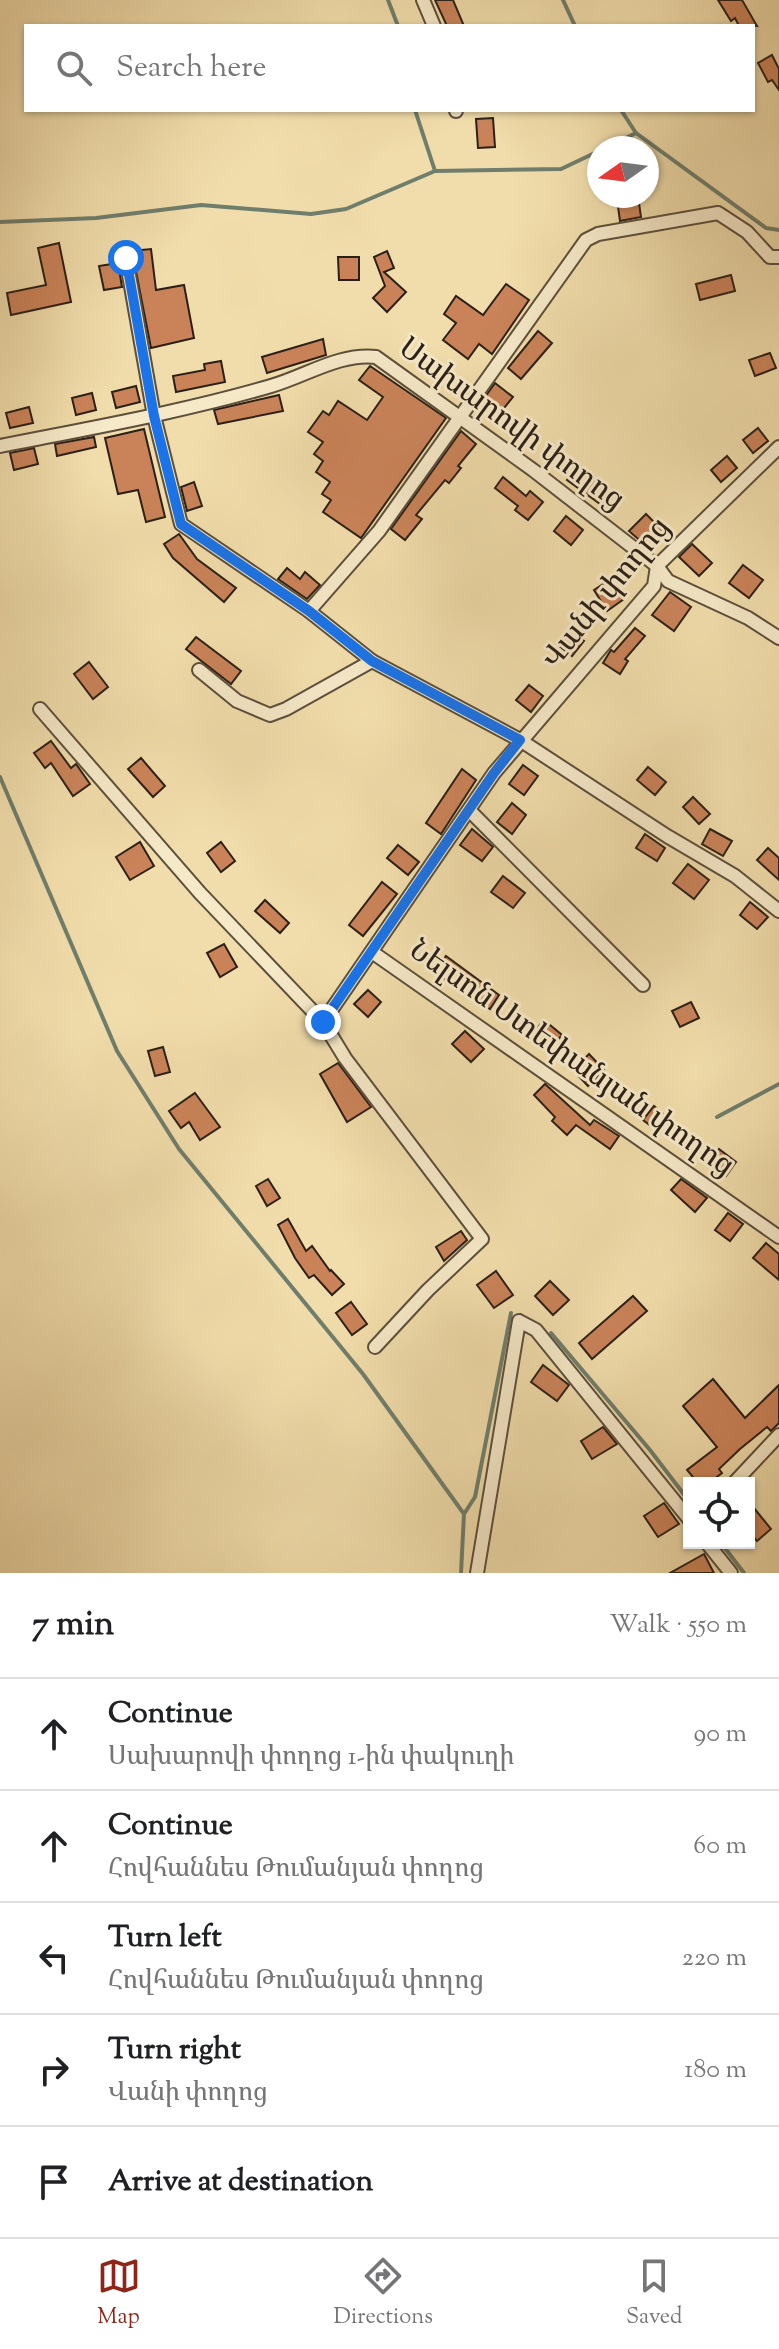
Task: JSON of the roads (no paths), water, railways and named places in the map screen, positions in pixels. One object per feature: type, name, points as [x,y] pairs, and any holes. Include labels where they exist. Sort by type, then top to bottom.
[{"type":"street","points":[[423,0],[433,24]]},
{"type":"street","points":[[309,611],[379,531],[586,240],[598,234],[718,213],[747,232],[770,257],[779,257]]},
{"type":"street","points":[[126,258],[154,416],[181,524],[309,611],[372,661],[520,740],[667,836],[735,876],[779,911]]},
{"type":"street","name":"Սախարովի փողոց","points":[[0,445],[154,416],[273,385],[358,355],[376,357],[459,415],[657,566],[668,581],[748,618],[779,638]]},
{"type":"street","name":"Վանի փողոց","points":[[323,1022],[494,773],[654,586],[657,566],[779,447]]},
{"type":"street","points":[[199,670],[237,701],[270,715],[372,661]]},
{"type":"street","points":[[40,709],[200,893],[323,1022],[345,1058],[482,1239],[428,1290],[375,1347]]},
{"type":"street","points":[[469,810],[643,985]]},
{"type":"street","name":"Նելսոն Ստեփանյան փողոց","points":[[372,952],[779,1237]]},
{"type":"street","points":[[477,1573],[519,1321],[536,1330],[683,1512]]},
{"type":"street","points":[[740,1477],[779,1435]]},
{"type":"street","points":[[712,1549],[731,1573]]},
{"type":"waterway","points":[[388,0],[397,24]]},
{"type":"waterway","points":[[563,0],[574,24]]},
{"type":"waterway","points":[[416,112],[435,171]]},
{"type":"waterway","points":[[622,112],[636,133],[766,228],[779,230]]},
{"type":"waterway","points":[[630,136],[636,133]]},
{"type":"waterway","points":[[0,222],[96,218],[201,205],[311,214],[346,209],[435,171],[561,169],[587,157]]},
{"type":"waterway","points":[[0,777],[117,1051],[179,1149],[363,1374],[464,1514],[461,1573]]},
{"type":"waterway","points":[[717,1117],[779,1084]]},
{"type":"waterway","points":[[464,1514],[475,1497],[511,1313]]},
{"type":"waterway","points":[[551,1333],[683,1493]]},
{"type":"waterway","points":[[726,1549],[744,1573]]}]
